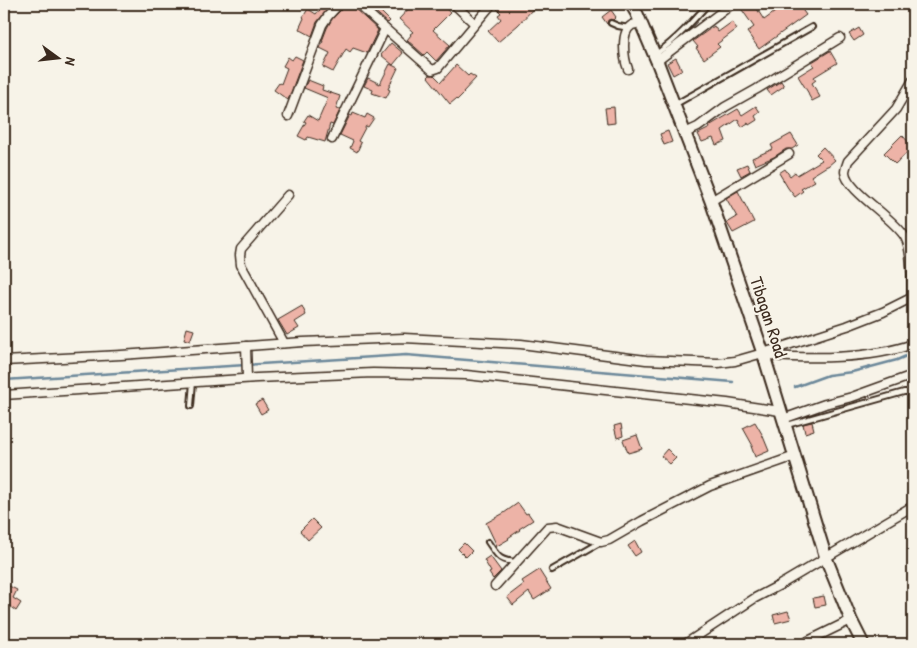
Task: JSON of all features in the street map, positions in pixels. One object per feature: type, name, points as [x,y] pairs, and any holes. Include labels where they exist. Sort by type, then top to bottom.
[{"type":"main road","name":"Tibagan Road","points":[[631,4],[656,58],[711,201],[764,355],[826,558],[851,620],[863,644]]},
{"type":"street","points":[[288,116],[322,25],[338,4]]},
{"type":"street","points":[[358,4],[432,70],[438,68],[492,4]]},
{"type":"street","points":[[454,4],[475,24]]},
{"type":"street","points":[[656,58],[732,4]]},
{"type":"street","points":[[628,69],[623,48],[627,31],[632,26],[641,23]]},
{"type":"street","points":[[332,139],[349,112],[385,29]]},
{"type":"street","points":[[685,133],[698,127],[725,107],[758,89],[840,38]]},
{"type":"street","points":[[4,361],[246,348],[284,343],[404,338],[521,344],[646,360],[718,364],[764,355],[883,312],[913,298],[911,264],[906,238],[894,222],[858,192],[847,180],[845,172],[848,161],[896,109],[913,80]]},
{"type":"street","points":[[711,201],[789,154]]},
{"type":"street","points":[[284,343],[241,265],[240,255],[241,249],[288,195]]},
{"type":"street","points":[[764,355],[834,357],[886,351],[913,344]]},
{"type":"street","points":[[246,348],[247,376]]},
{"type":"street","points":[[4,395],[194,382],[247,376],[373,373],[466,375],[728,403],[782,418],[852,397],[913,375]]},
{"type":"street","points":[[495,586],[548,527],[557,526],[601,542],[609,540],[710,486],[795,456]]},
{"type":"street","points":[[685,644],[755,598],[913,506]]},
{"type":"street","points":[[808,641],[851,620]]},
{"type":"lane","points":[[656,58],[708,4]]},
{"type":"lane","points":[[611,24],[629,28]]},
{"type":"lane","points":[[674,105],[812,27]]},
{"type":"lane","points":[[191,406],[194,382]]},
{"type":"lane","points":[[782,418],[904,392],[911,392],[913,394]]},
{"type":"lane","points":[[488,542],[503,560],[517,562]]},
{"type":"lane","points":[[552,570],[601,542]]},
{"type":"building","points":[[324,4],[332,4],[317,22],[312,36],[299,29],[308,9],[316,14]]},
{"type":"building","points":[[344,4],[349,4],[353,7],[378,30],[367,53],[353,48],[350,52],[346,49],[333,72],[323,67],[330,53],[320,48],[327,28]]},
{"type":"building","points":[[413,4],[442,4],[450,13],[433,30],[450,45],[436,61],[427,52],[424,55],[407,40],[413,32],[399,19]]},
{"type":"building","points":[[501,4],[536,4],[518,25],[498,42],[488,31],[501,19],[498,15],[501,13],[496,8]]},
{"type":"building","points":[[746,4],[764,4],[757,9],[764,20],[786,4],[798,4],[806,15],[759,49],[747,32],[754,27],[740,7]]},
{"type":"building","points":[[374,5],[390,21],[388,23],[371,8]]},
{"type":"building","points":[[611,10],[616,17],[613,20],[608,20],[607,24],[602,17]]},
{"type":"building","points":[[732,22],[737,29],[717,44],[720,47],[704,59],[693,41],[714,26],[718,32]]},
{"type":"building","points":[[859,28],[863,35],[854,41],[849,34]]},
{"type":"building","points":[[391,43],[403,53],[393,65],[381,55]]},
{"type":"building","points":[[830,51],[837,63],[814,77],[816,80],[812,83],[820,97],[812,101],[798,76],[814,66],[812,62]]},
{"type":"building","points":[[295,56],[303,60],[288,100],[274,90],[279,83],[281,84],[287,68],[283,66],[288,57],[292,60]]},
{"type":"building","points":[[676,58],[682,70],[673,75],[667,63]]},
{"type":"building","points":[[390,64],[398,68],[386,98],[372,93],[373,90],[364,86],[368,78],[380,84]]},
{"type":"building","points":[[456,65],[468,76],[470,74],[476,78],[457,100],[450,104],[428,77],[434,75],[441,82]]},
{"type":"building","points":[[308,80],[323,86],[322,90],[340,96],[336,109],[340,110],[333,125],[330,124],[325,142],[308,137],[306,140],[298,136],[308,115],[318,121],[328,98],[304,88]]},
{"type":"building","points":[[781,81],[784,86],[771,95],[767,90]]},
{"type":"building","points":[[756,106],[760,112],[755,116],[757,120],[742,127],[738,119],[722,130],[726,141],[716,145],[713,138],[702,142],[698,134],[710,128],[709,126],[738,109],[742,115]]},
{"type":"building","points":[[614,107],[615,123],[607,124],[605,108]]},
{"type":"building","points":[[353,113],[365,118],[367,114],[374,118],[368,127],[366,126],[358,141],[361,143],[357,152],[350,148],[353,141],[340,135],[350,115],[352,116]]},
{"type":"building","points":[[668,131],[672,142],[664,145],[660,134]]},
{"type":"building","points":[[791,134],[798,145],[755,165],[752,158],[773,149],[771,145]]},
{"type":"building","points":[[902,135],[913,147],[895,164],[884,153]]},
{"type":"building","points":[[823,147],[835,160],[811,176],[815,181],[801,189],[803,191],[795,197],[779,173],[785,169],[790,176],[795,172],[797,175],[822,160],[816,154]]},
{"type":"building","points":[[747,164],[750,171],[741,176],[737,168]]},
{"type":"building","points":[[738,191],[754,222],[733,233],[727,223],[737,217],[726,198]]},
{"type":"building","points":[[302,306],[306,315],[295,322],[299,328],[287,335],[278,320]]},
{"type":"building","points":[[187,328],[194,330],[190,341],[184,339]]},
{"type":"building","points":[[262,400],[268,410],[261,414],[255,404]]},
{"type":"building","points":[[755,422],[769,451],[755,457],[751,446],[753,446],[743,428]]},
{"type":"building","points":[[812,422],[814,430],[805,433],[803,424]]},
{"type":"building","points":[[621,424],[623,436],[617,438],[614,426]]},
{"type":"building","points":[[637,435],[642,449],[628,453],[623,440]]},
{"type":"building","points":[[667,449],[676,458],[670,464],[661,456]]},
{"type":"building","points":[[518,503],[533,520],[497,546],[486,523]]},
{"type":"building","points":[[312,519],[321,528],[308,540],[300,531]]},
{"type":"building","points":[[635,541],[641,552],[635,556],[628,546]]},
{"type":"building","points":[[464,543],[472,551],[466,557],[458,549]]},
{"type":"building","points":[[490,556],[501,571],[493,579],[484,560]]},
{"type":"building","points":[[539,570],[551,589],[534,600],[529,592],[513,605],[507,597],[524,584],[522,581]]},
{"type":"building","points":[[7,585],[17,590],[13,598],[21,603],[16,611],[8,605],[4,611],[4,591]]},
{"type":"building","points":[[824,596],[826,605],[815,607],[813,598]]},
{"type":"building","points":[[788,611],[791,619],[775,623],[773,615]]},
{"type":"waterway","points":[[795,387],[828,375],[852,372],[897,360],[913,353]]},
{"type":"waterway","points":[[4,380],[406,355],[733,382]]}]
